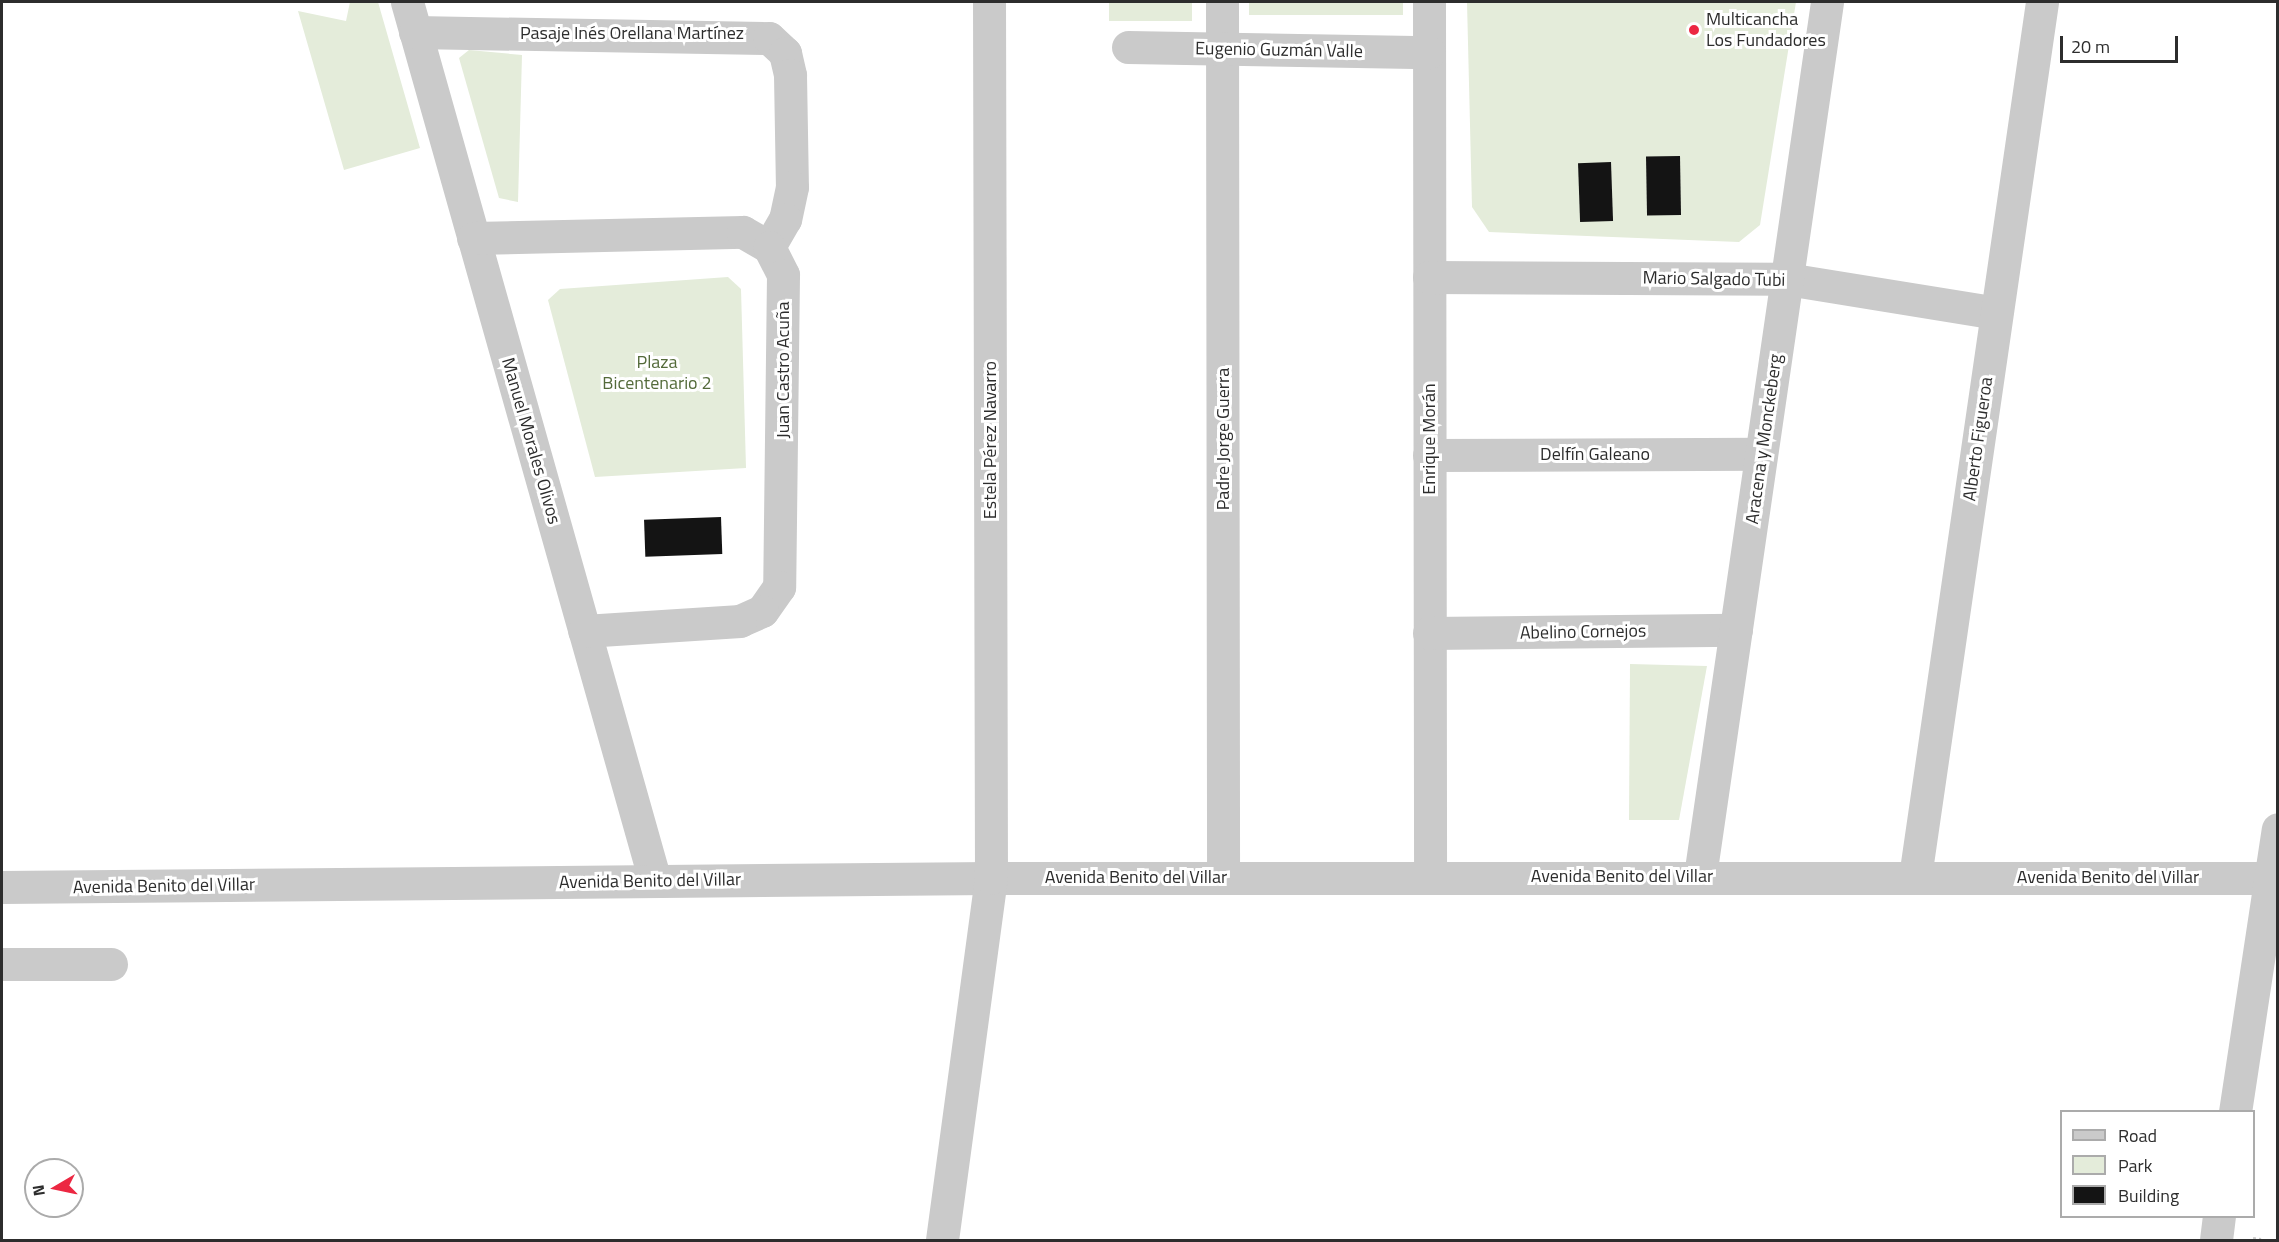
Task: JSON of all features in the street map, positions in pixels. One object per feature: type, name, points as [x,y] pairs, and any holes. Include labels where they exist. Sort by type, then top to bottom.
[{"type":"street","name":"Estela Pérez Navarro","points":[[942,1240],[991,878],[990,2]]},
{"type":"street","name":"Padre Jorge Guerra","points":[[1222,2],[1223,877]]},
{"type":"street","name":"Enrique Morán","points":[[1429,2],[1430,876]]},
{"type":"street","name":"Aracena y Monckeberg","points":[[1700,876],[1827,2]]},
{"type":"street","name":"Alberto Figueroa","points":[[1914,877],[2042,2]]},
{"type":"street","name":"Manuel Morales Olivos","points":[[411,17],[655,881]]},
{"type":"street","name":"Pasaje Inés Orellana Martínez","points":[[411,17],[769,38],[785,53],[790,75],[792,187],[785,219],[769,247]]},
{"type":"street","name":"Eugenio Guzmán Valle","points":[[1128,47],[1429,52]]},
{"type":"street","points":[[473,238],[727,230],[743,232],[769,247]]},
{"type":"street","name":"Juan Castro Acuña","points":[[584,631],[740,621],[762,611],[779,588],[784,283],[769,247]]},
{"type":"street","name":"Mario Salgado Tubi","points":[[1429,277],[1787,279],[1996,313]]},
{"type":"street","name":"Delfín Galeano","points":[[1429,455],[1761,454]]},
{"type":"street","name":"Abelino Cornejos","points":[[1430,633],[1736,630]]},
{"type":"street","points":[[2235,1110],[2277,829]]},
{"type":"street","name":"Avenida Benito del Villar","points":[[2,887],[1430,876],[2270,878]]},
{"type":"street","points":[[2,964],[111,964]]},
{"type":"street","points":[[2216,1240],[2219,1218]]},
{"type":"green space","points":[[350,2],[378,2],[420,148],[344,170],[298,11],[346,21]]},
{"type":"green space","points":[[1109,2],[1192,2],[1192,21],[1109,21]]},
{"type":"green space","points":[[1249,2],[1403,2],[1403,15],[1249,15]]},
{"type":"green space","points":[[1467,2],[1796,2],[1760,225],[1739,242],[1489,232],[1472,207]]},
{"type":"green space","points":[[469,50],[522,55],[518,202],[499,198],[459,58]]},
{"type":"green space","name":"Plaza Bicentenario 2","points":[[728,277],[741,289],[746,468],[595,477],[548,300],[560,289]]},
{"type":"green space","points":[[1630,664],[1707,666],[1679,820],[1629,820]]},
{"type":"building","points":[[1680,156],[1681,215],[1647,216],[1646,157]]},
{"type":"building","points":[[1611,162],[1613,221],[1580,222],[1578,163]]},
{"type":"building","points":[[721,517],[722,554],[645,557],[644,520]]},
{"type":"place","name":"Multicancha Los Fundadores","points":[[1694,30]]}]
